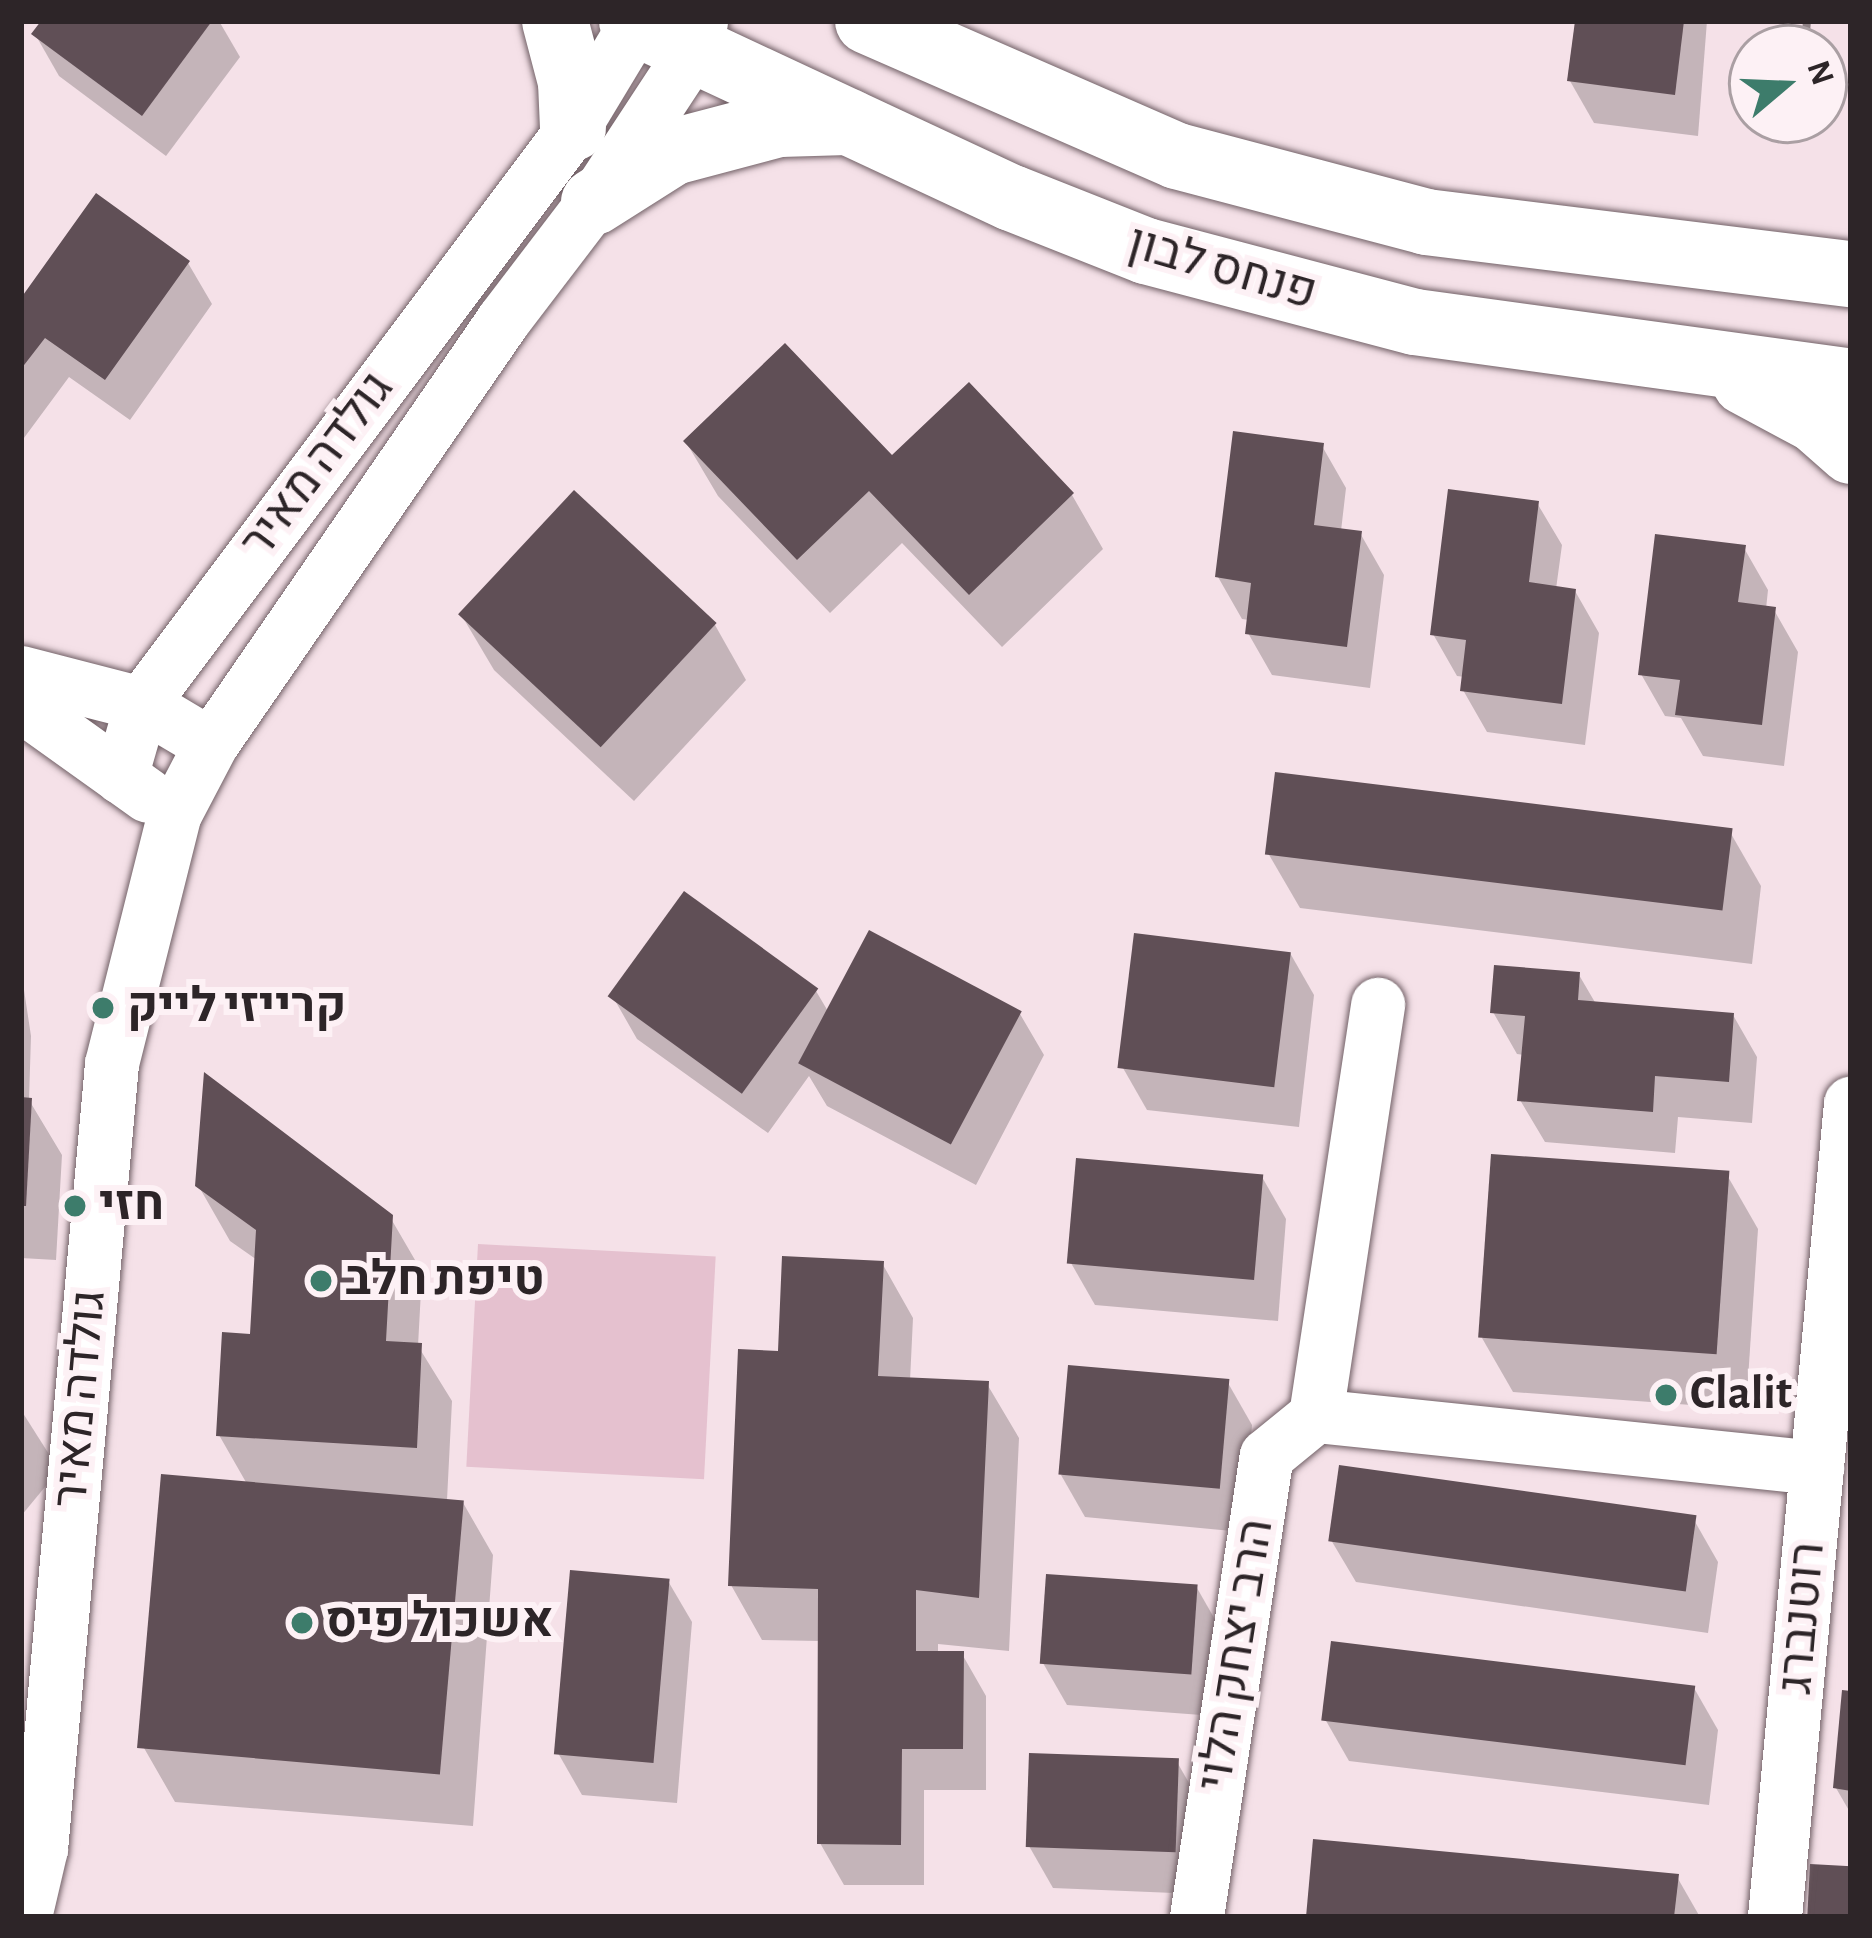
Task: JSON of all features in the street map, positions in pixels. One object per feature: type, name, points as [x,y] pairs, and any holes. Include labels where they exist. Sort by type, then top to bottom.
[{"type":"main road","points":[[555,21],[568,66],[573,128]]},
{"type":"main road","name":"פנחס לבון","points":[[868,21],[1177,156],[1426,222],[1851,274]]},
{"type":"main road","name":"פנחס לבון","points":[[660,27],[1012,198],[1146,251],[1415,322],[1851,382]]},
{"type":"main road","points":[[593,202],[673,152],[692,146],[779,124],[855,122]]},
{"type":"main road","points":[[1668,356],[1763,387],[1816,421],[1851,451]]},
{"type":"street","name":"גולדה מאיר","points":[[121,777],[142,704],[573,128],[660,27]]},
{"type":"street","name":"גולדה מאיר","points":[[25,1917],[41,1849],[112,1064],[175,814],[212,746],[504,320],[593,202],[660,27]]},
{"type":"street","points":[[452,287],[504,320]]},
{"type":"street","points":[[21,673],[142,704],[212,746]]},
{"type":"street","points":[[21,705],[175,814]]},
{"type":"street","points":[[1378,1005],[1316,1416],[1817,1468]]},
{"type":"street","name":"רוטנברג","points":[[1774,1917],[1817,1468],[1844,1252],[1851,1104]]},
{"type":"street","name":"הרב יצחק הלוי","points":[[1197,1917],[1267,1456],[1316,1416]]},
{"type":"shaded area","points":[[478,1244],[716,1256],[704,1479],[466,1467]]},
{"type":"building","points":[[41,21],[212,21],[142,116],[31,34]]},
{"type":"building","points":[[1575,21],[1684,21],[1675,95],[1567,81]]},
{"type":"building","points":[[96,193],[190,261],[105,380],[45,338],[21,369],[21,298]]},
{"type":"building","points":[[785,343],[892,455],[969,382],[1074,493],[969,595],[869,491],[797,560],[683,441]]},
{"type":"building","points":[[1233,431],[1324,443],[1314,525],[1362,531],[1347,647],[1245,634],[1251,583],[1215,577]]},
{"type":"building","points":[[1448,489],[1539,501],[1529,582],[1576,589],[1562,704],[1460,691],[1466,640],[1430,635]]},
{"type":"building","points":[[574,490],[717,623],[601,747],[458,614]]},
{"type":"building","points":[[1655,534],[1746,545],[1738,602],[1776,607],[1762,725],[1675,715],[1680,680],[1638,675]]},
{"type":"building","points":[[1275,772],[1733,828],[1722,911],[1265,854]]},
{"type":"building","points":[[684,891],[818,989],[742,1094],[608,996]]},
{"type":"building","points":[[869,930],[1022,1011],[951,1145],[798,1063]]},
{"type":"building","points":[[1134,933],[1291,952],[1274,1087],[1117,1068]]},
{"type":"building","points":[[1494,965],[1580,972],[1578,1000],[1734,1013],[1729,1082],[1655,1076],[1653,1112],[1517,1101],[1525,1016],[1490,1013]]},
{"type":"building","name":"טיפת חלב","points":[[204,1072],[393,1215],[386,1341],[422,1343],[417,1448],[216,1436],[222,1332],[250,1334],[256,1230],[195,1186]]},
{"type":"building","points":[[21,1097],[32,1098],[26,1206],[21,1206]]},
{"type":"building","points":[[1491,1154],[1729,1171],[1717,1354],[1478,1338]]},
{"type":"building","points":[[1076,1158],[1263,1174],[1254,1280],[1067,1264]]},
{"type":"building","points":[[782,1256],[884,1261],[878,1376],[989,1381],[979,1598],[916,1590],[916,1651],[964,1651],[963,1749],[902,1749],[901,1845],[817,1844],[818,1589],[728,1586],[738,1349],[778,1351]]},
{"type":"building","points":[[1068,1365],[1229,1379],[1220,1489],[1058,1475]]},
{"type":"building","points":[[1339,1465],[1696,1515],[1686,1591],[1328,1541]]},
{"type":"building","name":"אשכול פיס","points":[[161,1474],[464,1500],[440,1774],[137,1748]]},
{"type":"building","points":[[570,1570],[670,1579],[653,1763],[554,1754]]},
{"type":"building","points":[[1046,1574],[1198,1585],[1191,1674],[1040,1664]]},
{"type":"building","points":[[1331,1641],[1695,1686],[1686,1765],[1321,1720]]},
{"type":"building","points":[[1842,1690],[1851,1691],[1851,1791],[1833,1788]]},
{"type":"building","points":[[1029,1753],[1179,1758],[1176,1852],[1026,1847]]},
{"type":"building","points":[[1313,1839],[1679,1874],[1674,1917],[1306,1917]]},
{"type":"building","points":[[1810,1864],[1851,1866],[1848,1917],[1807,1917]]},
{"type":"place","name":"קרייזי לייק","points":[[103,1008]]},
{"type":"place","name":"חזי","points":[[75,1206]]},
{"type":"place","name":"טיפת חלב","points":[[321,1281]]},
{"type":"place","name":"Clalit","points":[[1666,1395]]},
{"type":"place","name":"אשכול פיס","points":[[302,1623]]}]
